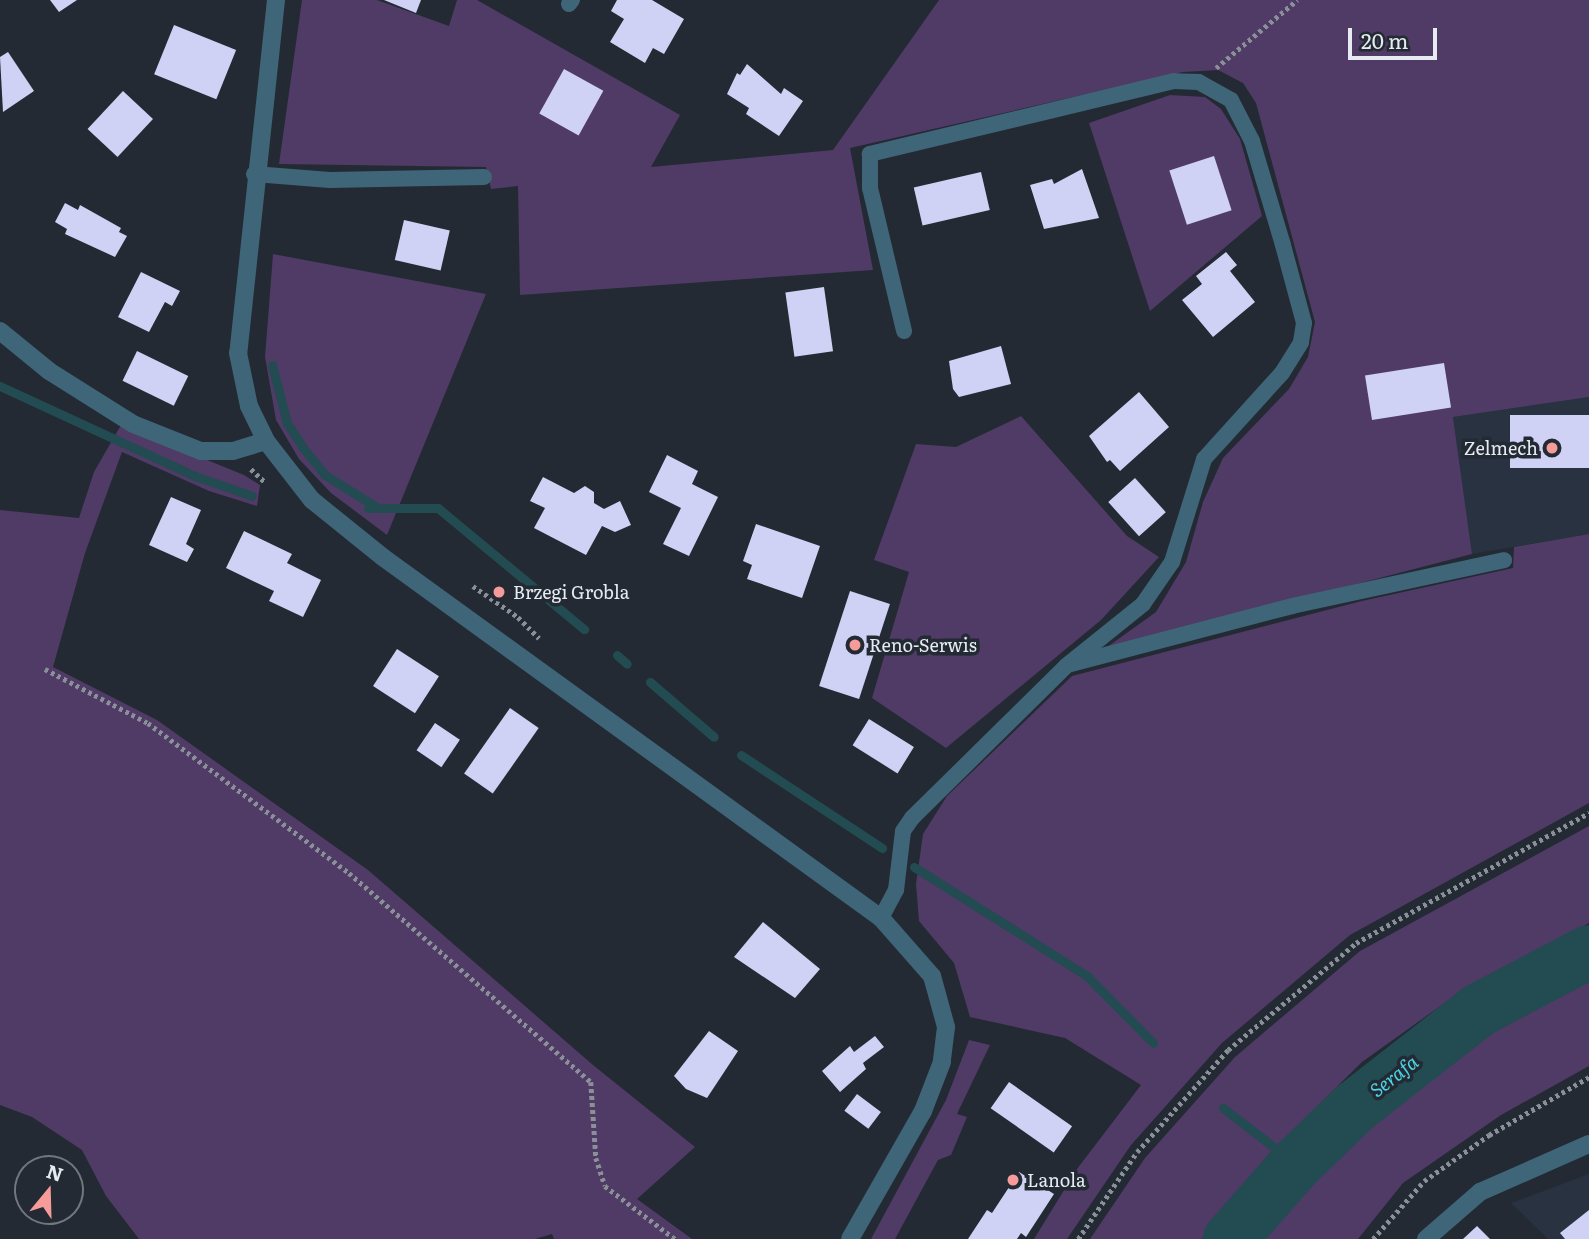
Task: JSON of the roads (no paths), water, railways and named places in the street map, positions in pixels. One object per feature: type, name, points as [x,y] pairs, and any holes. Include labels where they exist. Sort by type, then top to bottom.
[{"type":"street","points":[[276,0],[254,174],[238,352],[249,406],[266,441],[312,500],[384,558],[881,918],[932,976],[944,1013],[945,1046],[923,1111],[850,1239]]},
{"type":"street","points":[[0,331],[50,371],[133,424],[201,451],[233,451],[266,441]]},
{"type":"street","points":[[1426,1239],[1480,1192],[1589,1144]]},
{"type":"lane","points":[[881,918],[896,891],[904,831],[912,818],[1066,666],[1143,604],[1162,580],[1177,550],[1204,459],[1282,373],[1301,342],[1304,323],[1252,141],[1231,100],[1199,82],[1174,81],[870,154],[870,188],[904,331]]},
{"type":"lane","points":[[254,174],[330,180],[484,177]]},
{"type":"lane","points":[[1066,666],[1293,606],[1504,560]]},
{"type":"waterway","points":[[272,365],[287,423],[304,449],[325,475],[378,508]]},
{"type":"waterway","points":[[0,386],[195,476],[252,496]]},
{"type":"waterway","points":[[368,508],[438,508],[584,629]]},
{"type":"waterway","points":[[617,655],[627,664]]},
{"type":"waterway","points":[[650,682],[714,737]]},
{"type":"waterway","points":[[741,755],[882,848]]},
{"type":"waterway","points":[[914,867],[1087,976],[1153,1043]]},
{"type":"waterway","name":"Serafa","points":[[1230,1239],[1296,1164],[1355,1107],[1479,1010],[1589,952]]},
{"type":"waterway","points":[[1223,1108],[1296,1164]]},
{"type":"place","name":"Zelmech","points":[[1552,448]]},
{"type":"place","name":"Brzegi Grobla","points":[[499,592]]},
{"type":"place","name":"Reno-Serwis","points":[[855,645]]},
{"type":"place","name":"Lanola","points":[[1013,1180]]}]
